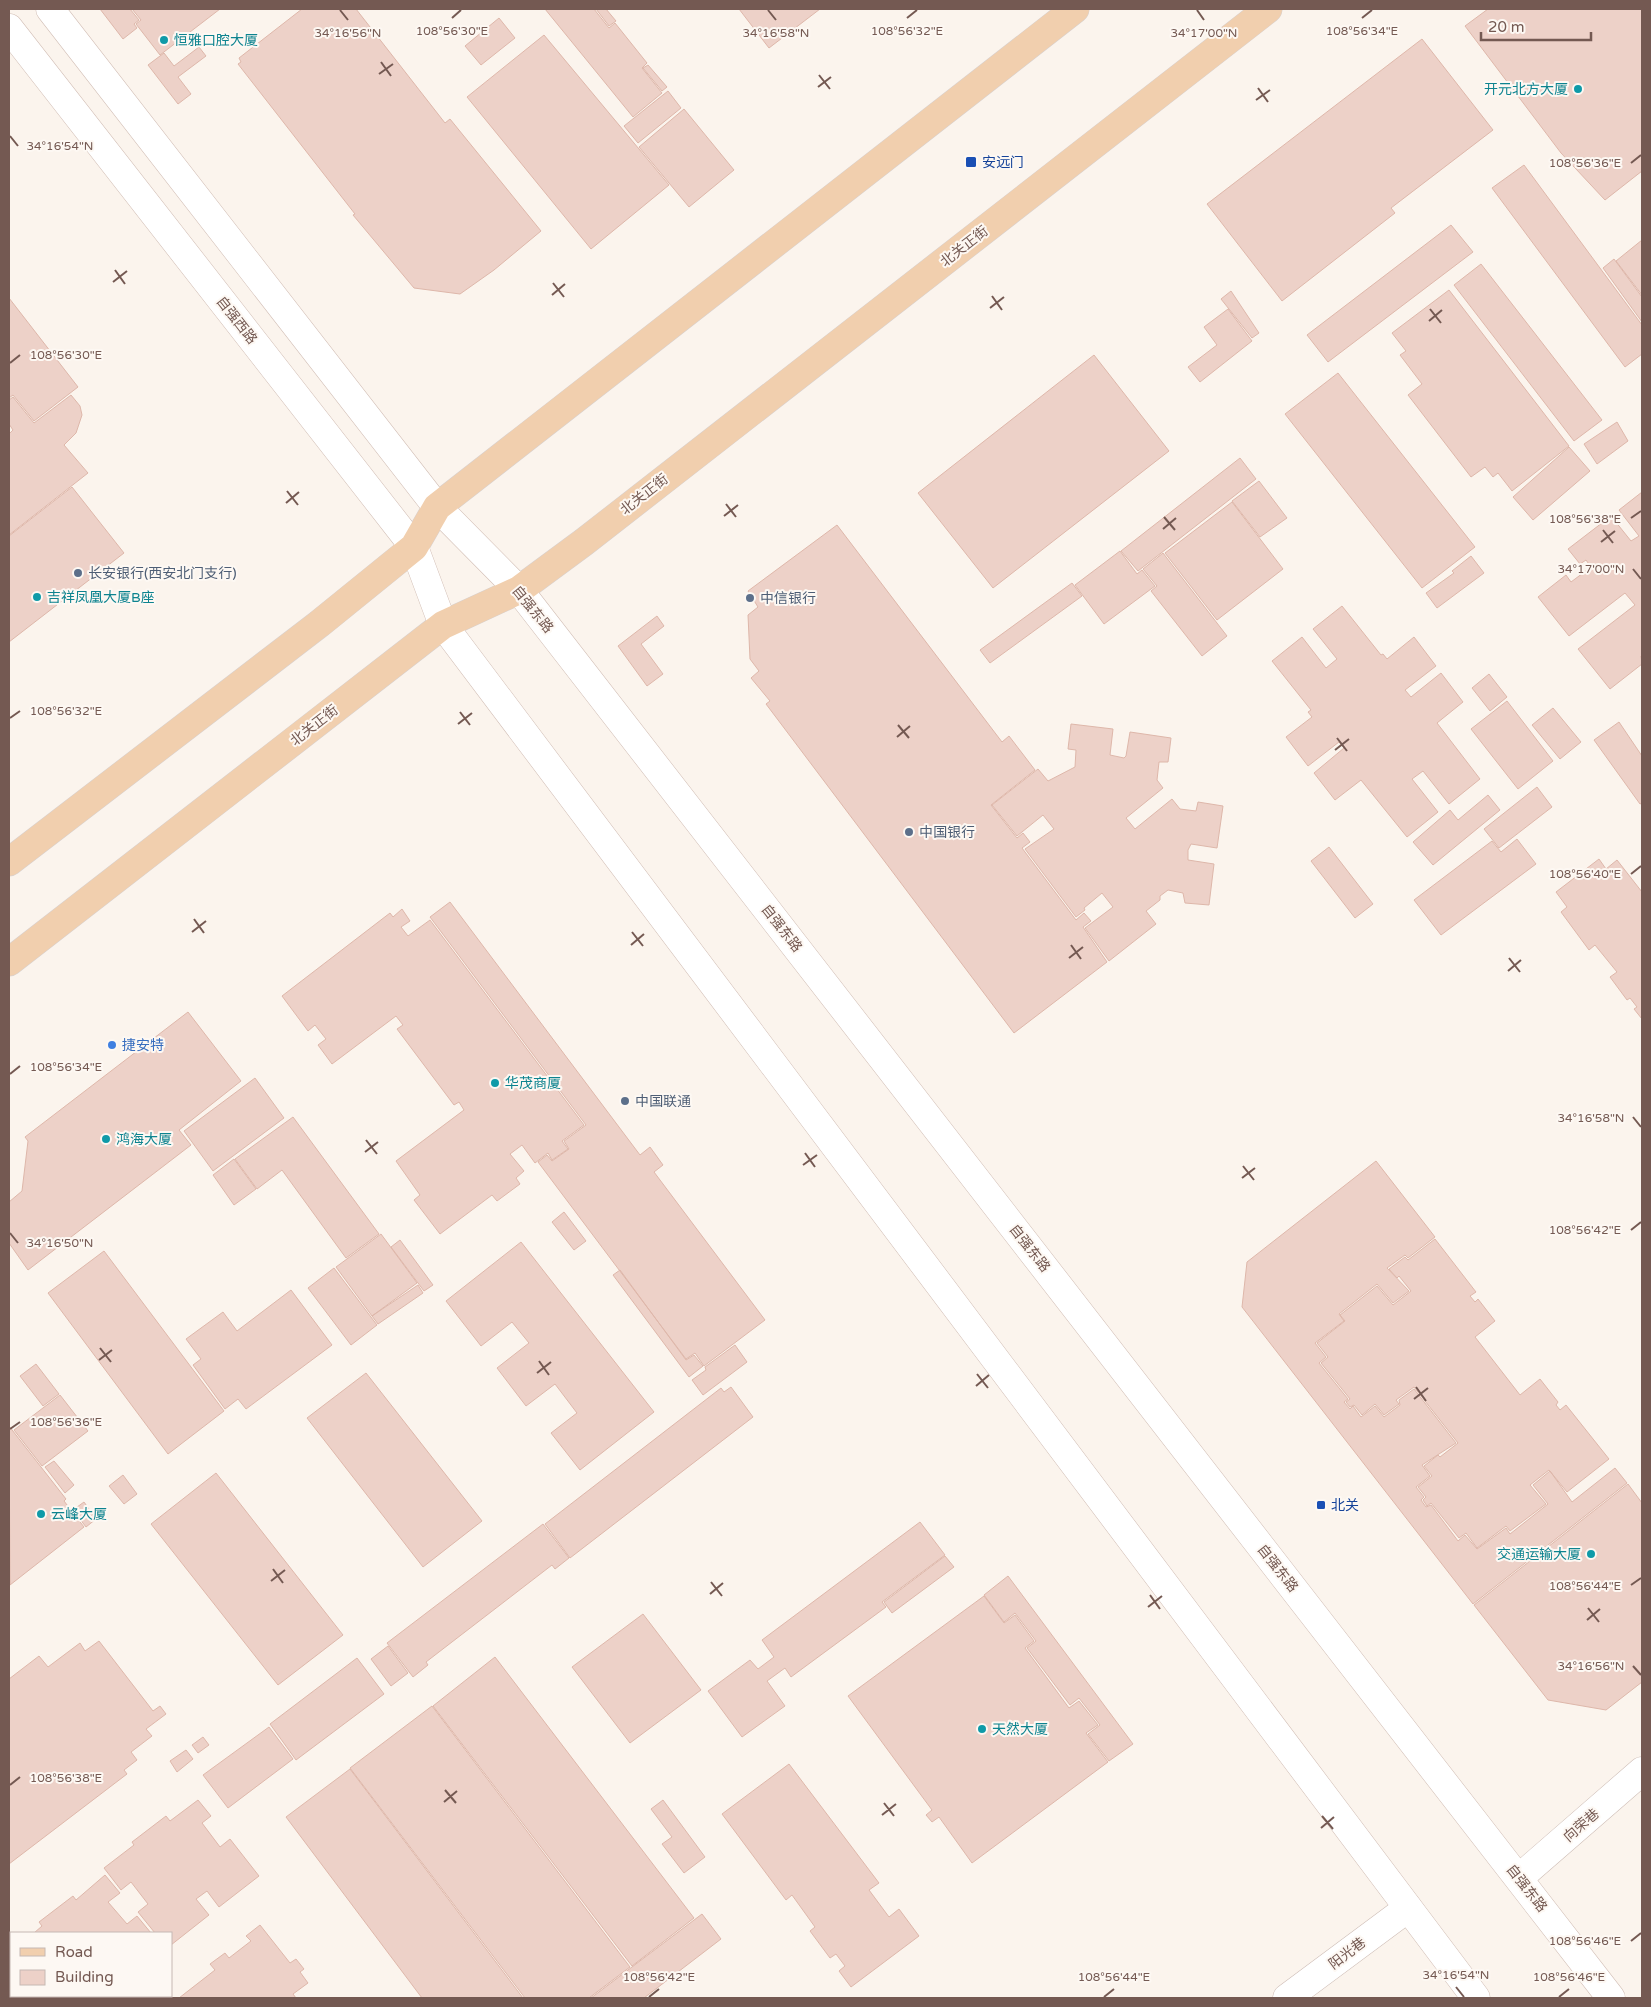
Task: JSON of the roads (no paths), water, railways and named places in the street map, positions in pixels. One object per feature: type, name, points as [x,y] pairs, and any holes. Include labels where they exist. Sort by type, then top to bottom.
[{"type":"main road","points":[[50,9],[437,507]]},
{"type":"main road","points":[[9,862],[319,624],[414,547],[437,507],[1075,9]]},
{"type":"main road","name":"北关正街","points":[[9,962],[443,624],[519,590],[1268,9]]},
{"type":"main road","name":"自强西路","points":[[9,28],[414,547],[443,624]]},
{"type":"main road","name":"自强东路","points":[[437,507],[519,590],[1611,1998]]},
{"type":"main road","points":[[443,624],[1476,1998]]},
{"type":"main road","name":"向荣巷","points":[[1519,1878],[1642,1771]]},
{"type":"main road","name":"阳光巷","points":[[1287,1998],[1408,1908]]},
{"type":"place","name":"恒雅口腔大厦","points":[[164,40]]},
{"type":"place","name":"开元北方大厦","points":[[1578,89]]},
{"type":"place","name":"安远门","points":[[971,162]]},
{"type":"place","name":"长安银行(西安北门支行)","points":[[78,573]]},
{"type":"place","name":"吉祥凤凰大厦B座","points":[[37,597]]},
{"type":"place","name":"中信银行","points":[[750,598]]},
{"type":"place","name":"中国银行","points":[[909,832]]},
{"type":"place","name":"捷安特","points":[[112,1045]]},
{"type":"place","name":"华茂商厦","points":[[495,1083]]},
{"type":"place","name":"中国联通","points":[[625,1101]]},
{"type":"place","name":"鸿海大厦","points":[[106,1139]]},
{"type":"place","name":"北关","points":[[1321,1505]]},
{"type":"place","name":"云峰大厦","points":[[41,1514]]},
{"type":"place","name":"交通运输大厦","points":[[1591,1554]]},
{"type":"place","name":"天然大厦","points":[[982,1729]]}]
